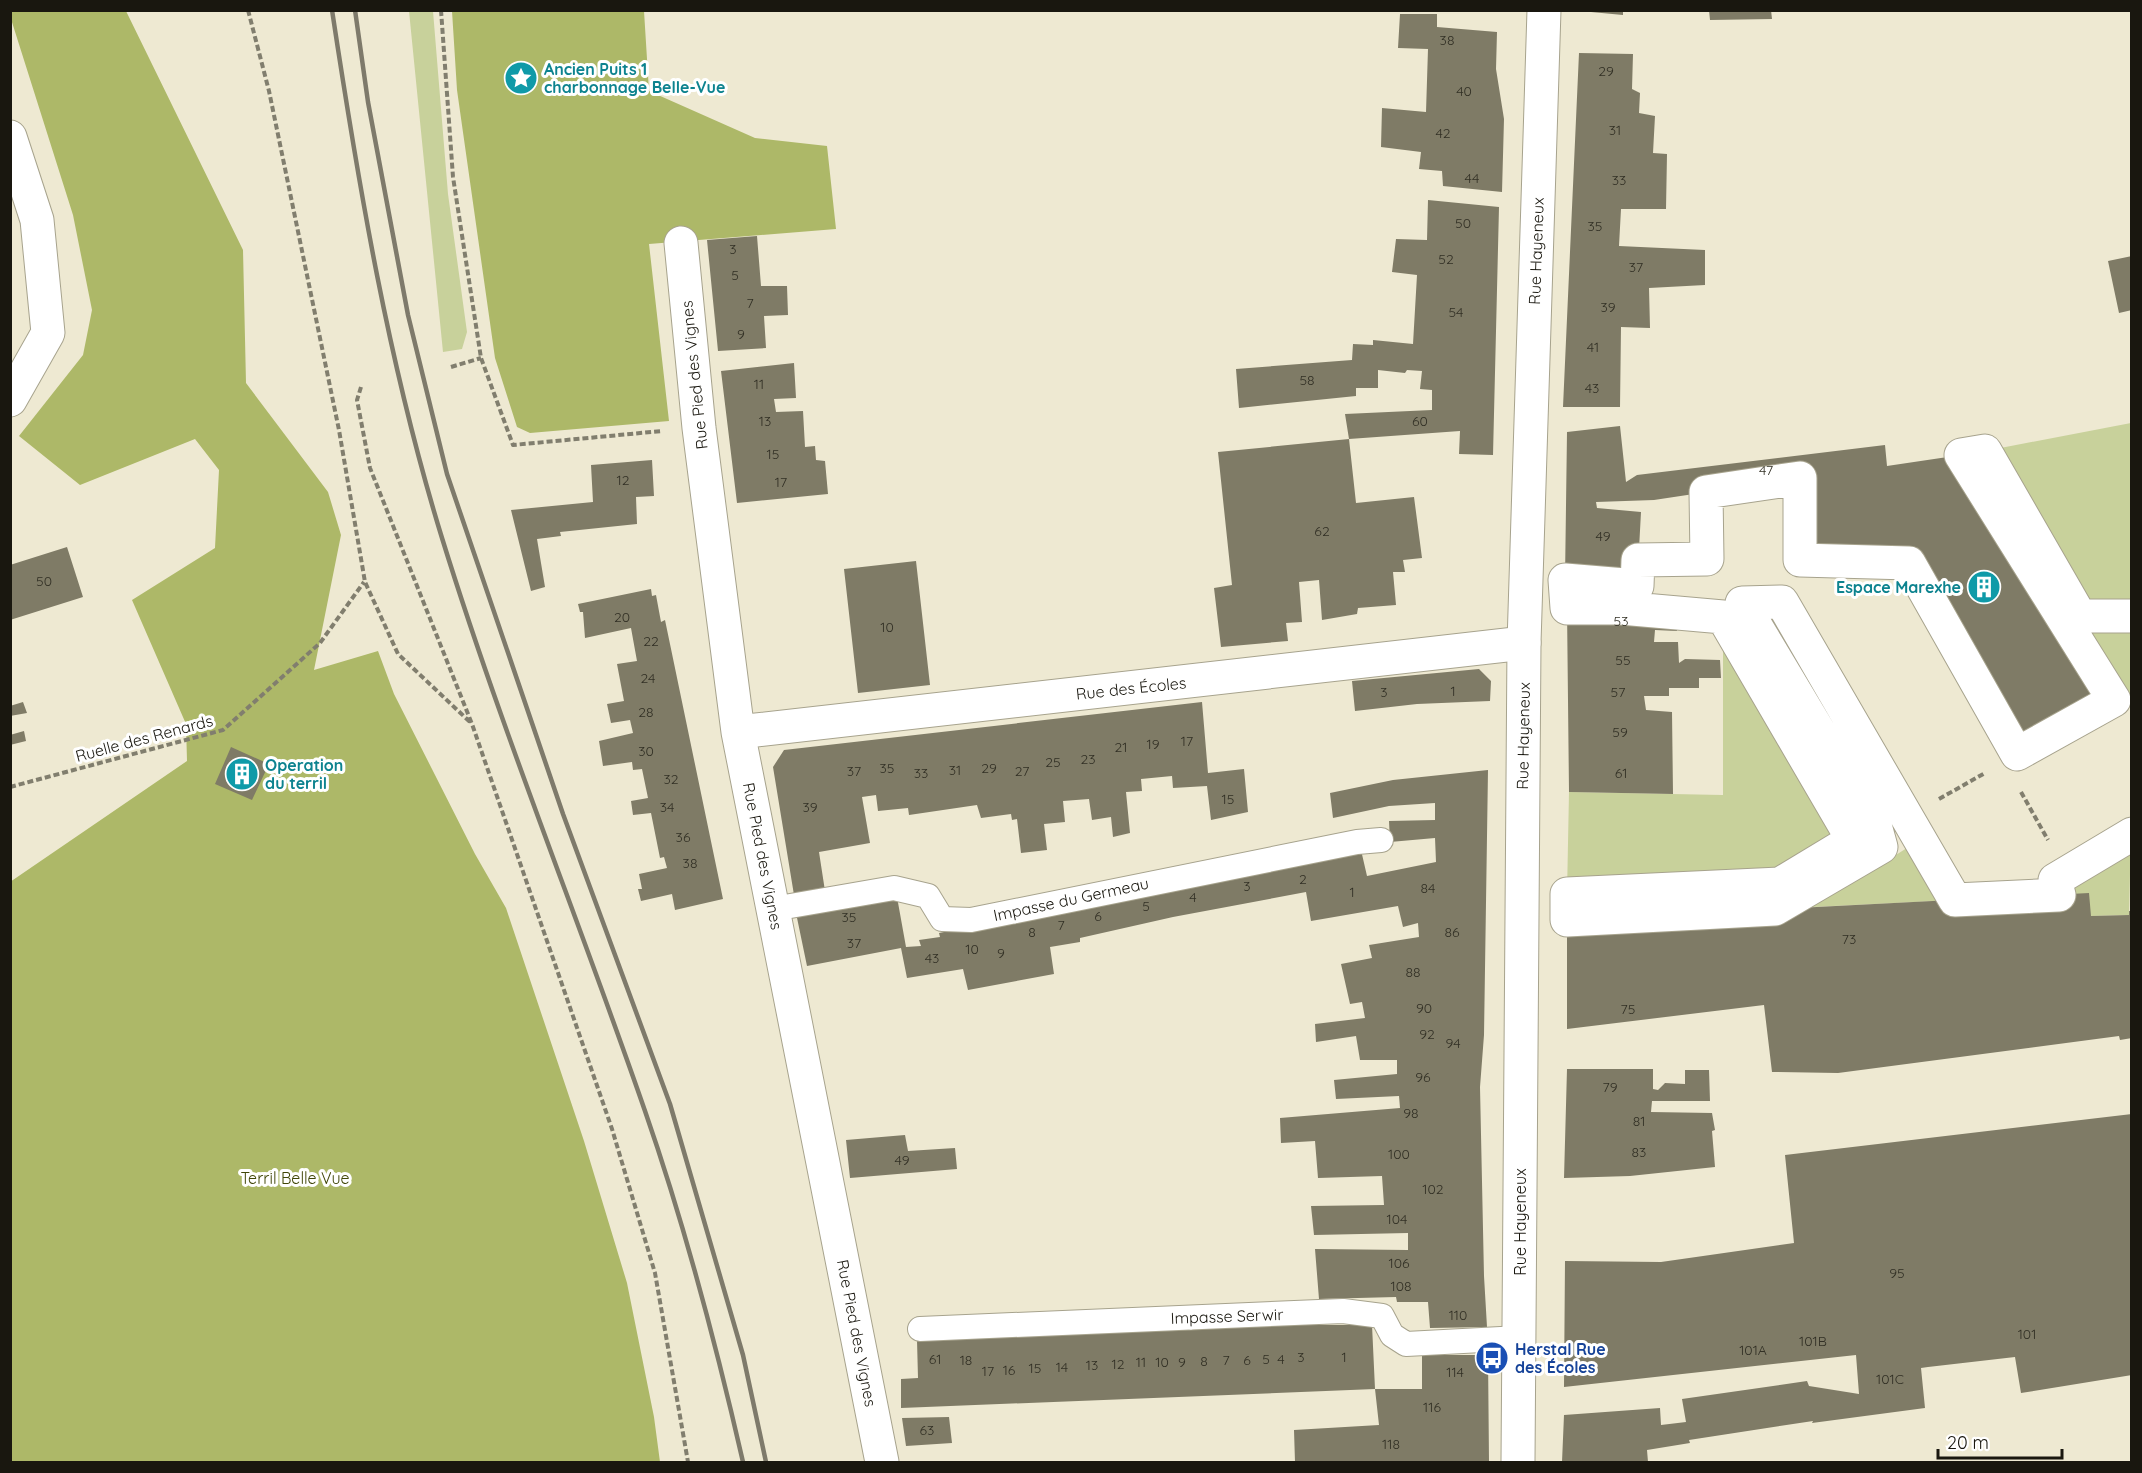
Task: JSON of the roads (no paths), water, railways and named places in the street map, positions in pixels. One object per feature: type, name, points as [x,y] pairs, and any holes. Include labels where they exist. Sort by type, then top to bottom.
[{"type":"street","name":"Rue Hayeneux","points":[[1518,1462],[1524,643],[1544,10]]},
{"type":"street","points":[[10,137],[37,220],[48,333],[10,400]]},
{"type":"street","name":"Rue Pied des Vignes","points":[[681,243],[699,428],[738,732],[882,1462]]},
{"type":"street","points":[[2132,616],[2080,616],[1985,452],[1961,455],[2114,700],[2017,754],[1909,563],[1800,560],[1800,478],[1706,492],[1707,559],[1638,560],[1636,585],[1565,580],[1567,608],[1622,608],[1723,618],[1853,840],[1780,884],[1567,894],[1567,920],[1775,909],[1881,847],[1875,825],[1742,603],[1782,602],[1955,900],[2059,895],[2055,880],[2132,834]]},
{"type":"street","points":[[2132,626],[2082,627],[2132,709]]},
{"type":"street","name":"Rue des Écoles","points":[[738,732],[1524,643]]},
{"type":"lane","name":"Impasse du Germeau","points":[[773,909],[894,888],[928,896],[942,919],[971,920],[1357,842],[1381,840]]},
{"type":"lane","name":"Impasse Serwir","points":[[920,1329],[1343,1311],[1382,1316],[1392,1335],[1406,1344],[1520,1338]]},
{"type":"railway","points":[[332,10],[377,276],[423,473],[490,683],[660,1154],[699,1285],[743,1462]]},
{"type":"railway","points":[[355,10],[368,102],[408,315],[447,474],[563,814],[670,1104],[743,1355],[766,1462]]},
{"type":"place","name":"Ancien Puits 1 charbonnage Belle-Vue","points":[[521,78]]},
{"type":"place","name":"Espace Marexhe","points":[[1984,587]]},
{"type":"place","name":"Operation du terril","points":[[242,774]]},
{"type":"place","name":"Herstal Rue des Écoles","points":[[1492,1358]]},
{"type":"park label","name":"Terril Belle Vue","points":[[295,1178]]}]
